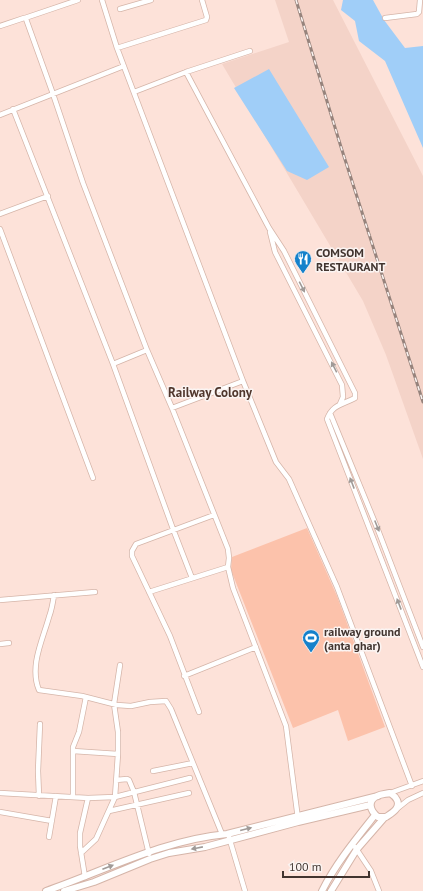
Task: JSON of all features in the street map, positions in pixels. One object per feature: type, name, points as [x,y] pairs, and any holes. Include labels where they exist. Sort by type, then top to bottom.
[{"type":"street","points":[[0,26],[78,0]]},
{"type":"street","points":[[102,0],[117,48],[243,381],[276,462],[289,479],[337,587],[412,786]]},
{"type":"street","points":[[120,9],[151,0]]},
{"type":"street","points":[[117,48],[207,19],[202,0]]},
{"type":"street","points":[[385,18],[418,14],[420,0]]},
{"type":"street","points":[[25,18],[53,94],[83,183],[147,350],[172,408],[228,549],[228,567],[233,588],[287,728],[298,819]]},
{"type":"street","points":[[134,92],[186,72],[250,51]]},
{"type":"street","points":[[0,115],[124,66]]},
{"type":"street","points":[[186,72],[269,228],[284,251],[355,393],[355,398],[340,404],[330,413],[328,419],[423,667]]},
{"type":"street","points":[[13,109],[113,364],[192,578]]},
{"type":"street","points":[[0,214],[48,196]]},
{"type":"street","points":[[269,228],[275,252],[342,385],[343,397],[340,404]]},
{"type":"street","points":[[0,229],[93,478]]},
{"type":"street","points":[[317,335],[324,331]]},
{"type":"street","points":[[113,364],[147,350]]},
{"type":"street","points":[[172,408],[243,381]]},
{"type":"street","points":[[330,413],[378,530],[423,647]]},
{"type":"street","points":[[199,712],[170,636],[132,556],[133,547],[136,544],[214,514]]},
{"type":"street","points":[[149,592],[228,567]]},
{"type":"street","points":[[0,600],[95,592]]},
{"type":"street","points":[[54,595],[50,614],[38,652],[36,670],[38,688],[42,691],[86,697],[114,704],[131,706],[150,702],[166,701],[171,708],[193,763],[225,834],[230,840],[245,891]]},
{"type":"street","points":[[0,644],[9,643]]},
{"type":"street","points":[[184,676],[256,647]]},
{"type":"street","points":[[81,853],[96,839],[114,797],[118,754],[118,725],[114,704],[120,665]]},
{"type":"street","points":[[73,797],[73,751],[86,697]]},
{"type":"street","points":[[40,724],[38,771],[40,796]]},
{"type":"street","points":[[73,751],[118,754]]},
{"type":"street","points":[[153,771],[193,763]]},
{"type":"street","points":[[0,793],[88,798],[114,797],[190,778]]},
{"type":"street","points":[[116,780],[129,780],[134,792],[150,859]]},
{"type":"street","points":[[46,891],[64,889],[94,882],[150,859],[230,840],[390,793],[423,781]]},
{"type":"street","points":[[109,811],[137,806],[189,793]]},
{"type":"street","points":[[390,793],[396,797],[399,803],[398,808]]},
{"type":"street","points":[[331,891],[357,849],[384,818],[408,800],[423,793]]},
{"type":"street","points":[[50,837],[56,796]]},
{"type":"street","points":[[370,805],[372,800],[378,796]]},
{"type":"street","points":[[85,876],[81,853],[80,833],[88,798]]},
{"type":"street","points":[[64,889],[85,876],[162,847],[207,836],[225,834],[370,805]]},
{"type":"street","points":[[370,805],[376,815],[384,818]]},
{"type":"street","points":[[0,812],[52,821]]},
{"type":"street","points":[[322,891],[331,874],[353,843],[376,815]]},
{"type":"street","points":[[353,843],[371,871],[379,891]]},
{"type":"shaded area","points":[[275,0],[333,0],[423,176],[423,459],[386,355],[363,301],[222,64],[289,42]]},
{"type":"shaded area","name":"railway ground (anta ghar)","points":[[307,528],[337,596],[385,727],[348,741],[338,710],[293,728],[231,570],[232,557]]},
{"type":"water","points":[[343,0],[373,0],[384,20],[405,48],[423,46],[423,148],[385,61],[359,41],[355,21],[341,10]]},
{"type":"water","points":[[269,69],[329,167],[307,180],[287,171],[234,88]]},
{"type":"railway","points":[[296,0],[341,147],[423,402]]},
{"type":"place","name":"COMSOM RESTAURANT","points":[[303,274]]},
{"type":"place","name":"railway ground (anta ghar)","points":[[311,653]]},
{"type":"district","name":"Railway Colony","points":[[210,392]]}]
